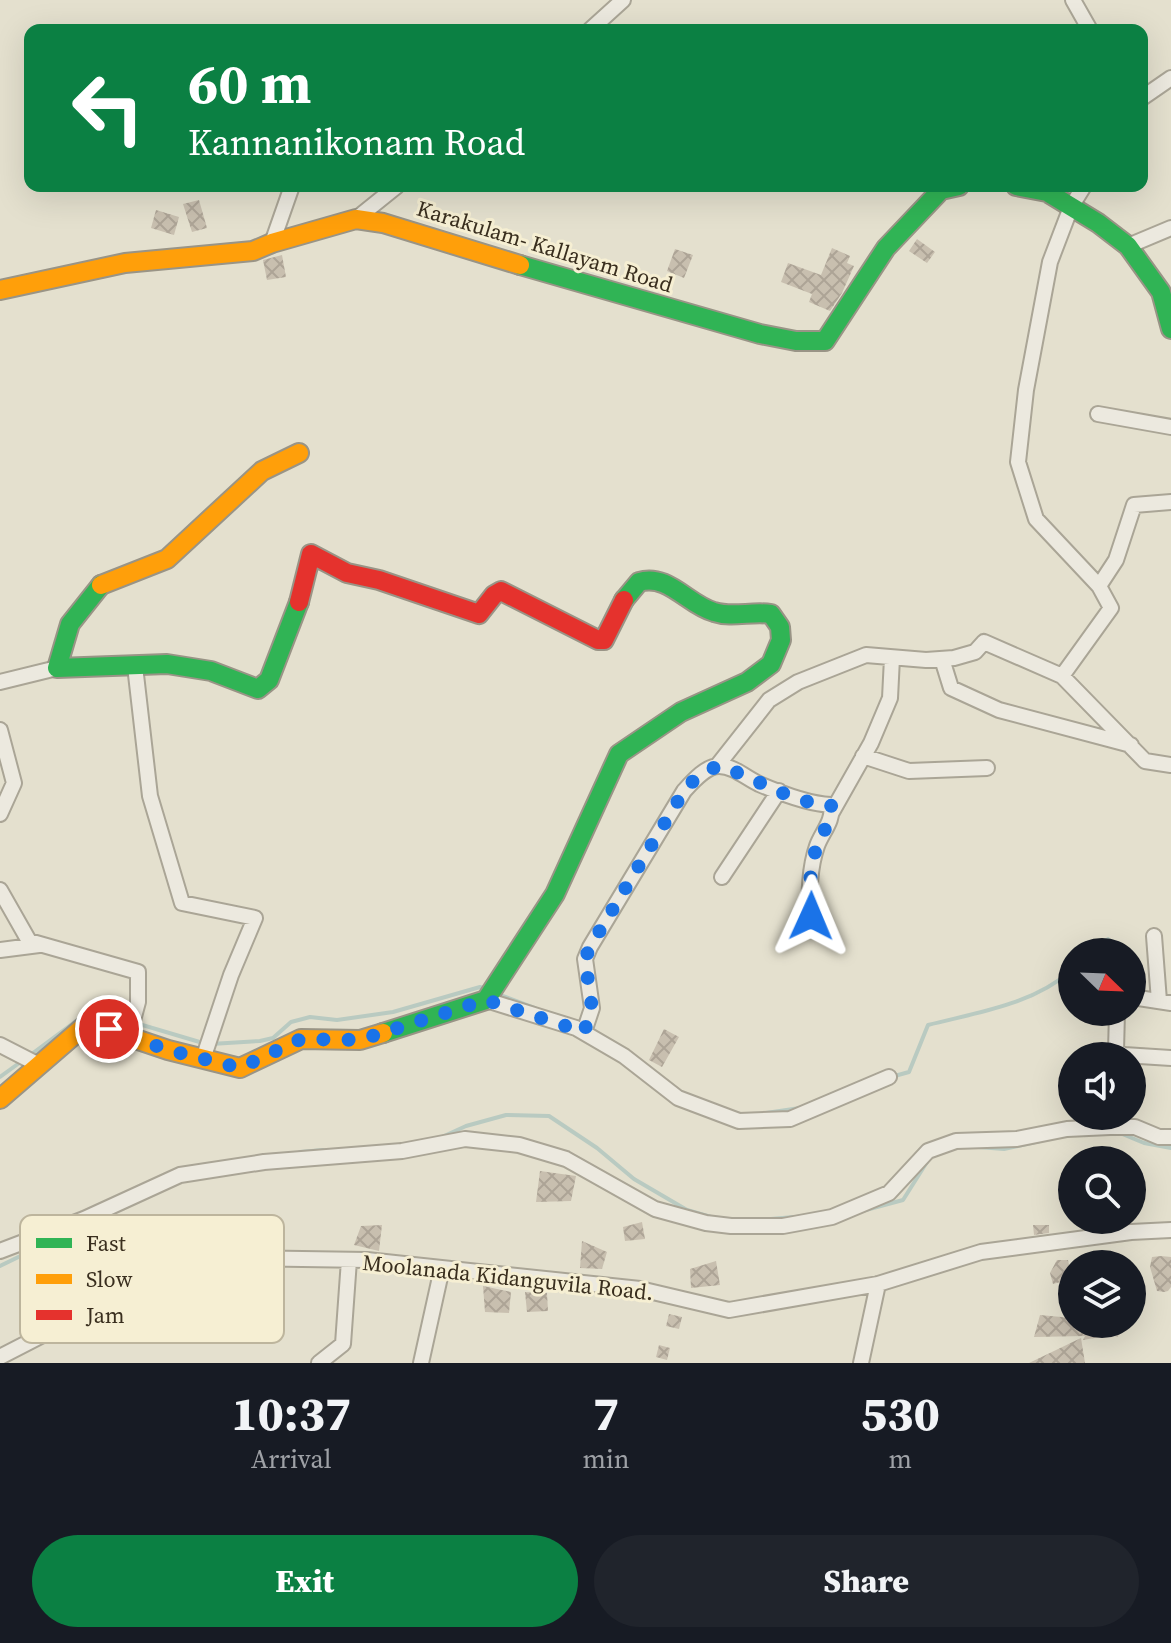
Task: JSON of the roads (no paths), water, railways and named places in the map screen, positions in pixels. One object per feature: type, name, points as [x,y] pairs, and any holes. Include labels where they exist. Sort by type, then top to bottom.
[{"type":"street","points":[[597,24],[623,0]]},
{"type":"street","points":[[1073,0],[1087,24]]},
{"type":"street","points":[[1148,94],[1171,78]]},
{"type":"street","points":[[272,243],[290,192]]},
{"type":"street","points":[[356,219],[390,192]]},
{"type":"street","name":"Karakulam- Kallayam Road","points":[[0,290],[125,263],[253,251],[356,219],[383,223],[560,278],[810,344],[825,341],[886,248],[939,192]]},
{"type":"street","points":[[1047,192],[1128,246],[1161,292],[1171,329]]},
{"type":"street","points":[[1062,676],[1111,608],[1099,586],[1036,519],[1018,462],[1026,390],[1050,262],[1071,207],[1080,192]]},
{"type":"street","points":[[1128,246],[1171,228]]},
{"type":"street","points":[[1098,414],[1171,427]]},
{"type":"street","points":[[57,668],[70,624],[102,584],[167,559],[262,471],[299,453]]},
{"type":"street","points":[[1099,586],[1116,560],[1134,505],[1171,502]]},
{"type":"street","points":[[0,682],[57,668],[167,664],[211,671],[258,689],[269,680],[275,665],[299,601],[311,554],[347,573],[379,580],[479,614],[501,591],[598,640],[604,640],[614,629],[630,591],[640,581],[653,579],[710,611],[733,616],[759,611],[771,614],[780,627],[781,640],[771,664],[747,682],[681,712],[619,754],[555,894],[490,994],[360,1040],[301,1039],[240,1068],[168,1050],[132,1026],[88,1023],[0,1099]]},
{"type":"street","points":[[585,1029],[592,1008],[585,959],[684,791],[695,779],[717,766],[769,700],[820,673],[866,655],[942,659],[968,655],[984,642],[1062,676],[1145,761],[1171,765]]},
{"type":"street","points":[[811,916],[812,869],[817,845],[890,698],[892,658]]},
{"type":"street","points":[[942,659],[951,688],[987,705],[1131,745]]},
{"type":"street","points":[[135,666],[150,796],[182,903],[255,918],[231,975],[203,1059]]},
{"type":"street","points":[[0,730],[14,783],[0,814]]},
{"type":"street","points":[[863,756],[909,771],[987,768]]},
{"type":"street","points":[[717,766],[739,772],[756,783],[779,791],[821,805],[831,805],[832,812]]},
{"type":"street","points":[[722,877],[779,791]]},
{"type":"street","points":[[0,890],[29,941],[138,972],[138,1002],[132,1026]]},
{"type":"street","points":[[1154,936],[1165,1002]]},
{"type":"street","points":[[0,950],[42,945]]},
{"type":"street","points":[[490,994],[585,1029],[678,1098],[739,1121],[790,1119],[889,1077]]},
{"type":"street","points":[[0,1045],[39,1065]]},
{"type":"street","points":[[1146,1056],[1171,1058]]},
{"type":"street","points":[[93,1215],[180,1175],[264,1162],[402,1151],[465,1139],[519,1145],[566,1159],[655,1209],[706,1223],[783,1226],[832,1217],[889,1193],[928,1151],[956,1141],[1017,1139],[1062,1130]]},
{"type":"street","points":[[1142,1130],[1159,1137],[1171,1137]]},
{"type":"street","name":"Moolanada Kidanguvila Road.","points":[[284,1259],[349,1260],[640,1289],[729,1310],[878,1284],[981,1252],[1131,1232],[1171,1230]]},
{"type":"street","points":[[0,1251],[20,1243]]},
{"type":"street","points":[[319,1363],[343,1344],[349,1260]]},
{"type":"street","points":[[421,1363],[442,1268]]},
{"type":"street","points":[[861,1363],[878,1284]]},
{"type":"street","name":"Moolanada Kidanguvila Road.","points":[[0,1357],[27,1343]]},
{"type":"waterway","points":[[891,1077],[909,1072],[928,1025],[1022,999],[1058,980]]},
{"type":"waterway","points":[[211,1044],[273,1038],[291,1022],[310,1017],[337,1020],[393,1012],[480,987],[486,989]]},
{"type":"waterway","points":[[498,994],[535,1008]]},
{"type":"waterway","points":[[88,1015],[102,1013],[203,1043]]},
{"type":"waterway","points":[[29,1056],[80,1018]]},
{"type":"waterway","points":[[0,1077],[22,1061]]},
{"type":"waterway","points":[[766,1113],[800,1108]]},
{"type":"waterway","points":[[442,1137],[466,1126],[506,1115],[549,1116],[597,1148],[634,1179],[687,1210],[711,1217]]},
{"type":"waterway","points":[[1120,1133],[1144,1143],[1171,1148]]},
{"type":"waterway","points":[[978,1147],[1004,1149],[1040,1141]]},
{"type":"waterway","points":[[300,1152],[323,1150]]},
{"type":"waterway","points":[[862,1211],[903,1200],[927,1162]]},
{"type":"waterway","points":[[771,1219],[794,1217]]},
{"type":"waterway","points":[[0,1266],[20,1256]]}]
